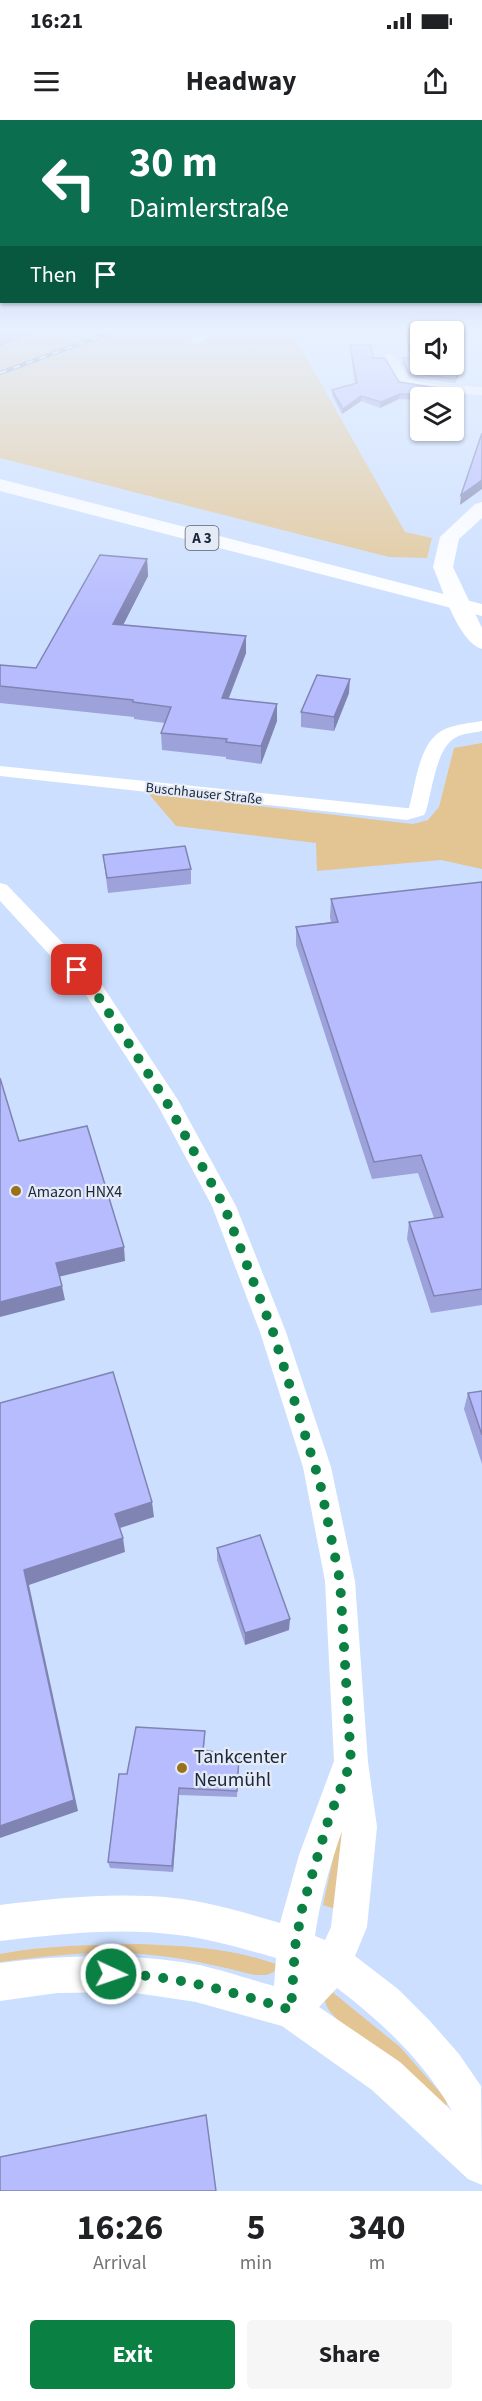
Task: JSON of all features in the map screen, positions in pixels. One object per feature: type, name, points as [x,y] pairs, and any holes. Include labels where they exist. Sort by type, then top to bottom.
[{"type":"main road","name":"A 3","points":[[0,469],[395,570],[478,600]]},
{"type":"main road","name":"A 3","points":[[0,485],[404,590],[478,600]]},
{"type":"main road","points":[[479,514],[450,537],[443,567],[473,632],[482,642]]},
{"type":"street","name":"Buschhauser Straße","points":[[0,771],[407,814],[417,811],[434,751],[442,738],[456,731],[482,726]]},
{"type":"street","points":[[0,889],[92,987],[166,1101],[224,1206],[273,1332],[317,1467],[340,1581],[351,1762],[360,1827],[349,1927],[334,1964],[291,2010]]},
{"type":"street","points":[[291,2010],[295,1947],[302,1909],[328,1821],[351,1762]]},
{"type":"street","points":[[0,1923],[63,1916],[133,1915],[198,1920],[264,1936],[295,1947],[334,1964],[381,2000],[423,2042],[459,2085],[482,2127]]},
{"type":"street","points":[[0,1982],[57,1975],[129,1974],[196,1983],[291,2010],[386,2076],[482,2165]]},
{"type":"shaded area","points":[[0,426],[345,426],[405,532],[432,538],[427,558],[389,557],[0,458]]},
{"type":"shaded area","points":[[482,743],[482,869],[441,860],[317,871],[316,843],[176,826],[148,793],[413,824],[428,820],[439,807],[454,748]]},
{"type":"shaded area","points":[[344,1807],[338,1910],[323,1905]]},
{"type":"shaded area","points":[[140,1944],[226,1951],[276,1964],[274,1972],[255,1975],[157,1955],[124,1953],[71,1954],[0,1962],[0,1954],[35,1949]]},
{"type":"shaded area","points":[[326,1987],[400,2047],[445,2098],[447,2103],[445,2107],[341,2024],[328,2009],[323,1997]]},
{"type":"building","points":[[482,433],[482,480],[461,495]]},
{"type":"building","points":[[100,555],[147,559],[113,624],[246,636],[222,698],[277,704],[261,746],[226,742],[227,739],[161,733],[171,707],[133,702],[133,700],[0,686],[0,665],[36,668]]},
{"type":"building","points":[[317,675],[350,679],[334,717],[301,712]]},
{"type":"building","points":[[185,846],[191,869],[107,878],[103,855]]},
{"type":"building","points":[[482,882],[482,1289],[434,1296],[409,1222],[443,1217],[421,1155],[374,1162],[296,927],[338,922],[331,899]]},
{"type":"building","points":[[0,1078],[19,1141],[87,1126],[124,1247],[56,1263],[62,1286],[0,1302]]},
{"type":"building","points":[[113,1372],[152,1502],[115,1514],[123,1538],[24,1570],[74,1800],[0,1826],[0,1403]]},
{"type":"building","points":[[482,1391],[482,1435],[468,1393]]},
{"type":"building","points":[[260,1535],[290,1619],[245,1633],[217,1548]]},
{"type":"building","points":[[136,1727],[205,1731],[203,1750],[239,1756],[237,1791],[179,1788],[172,1866],[108,1862],[119,1774],[127,1774]]},
{"type":"building","points":[[206,2115],[216,2191],[0,2191],[0,2157]]},
{"type":"place","name":"Amazon HNX4","points":[[16,1191]]},
{"type":"place","name":"Tankcenter Neumühl","points":[[182,1768]]},
{"type":"route","points":[[77,970],[92,987],[166,1101],[224,1206],[273,1332],[317,1467],[340,1581],[351,1762],[328,1821],[302,1909],[295,1947],[291,2010],[196,1983],[129,1974],[111,1974]]}]
